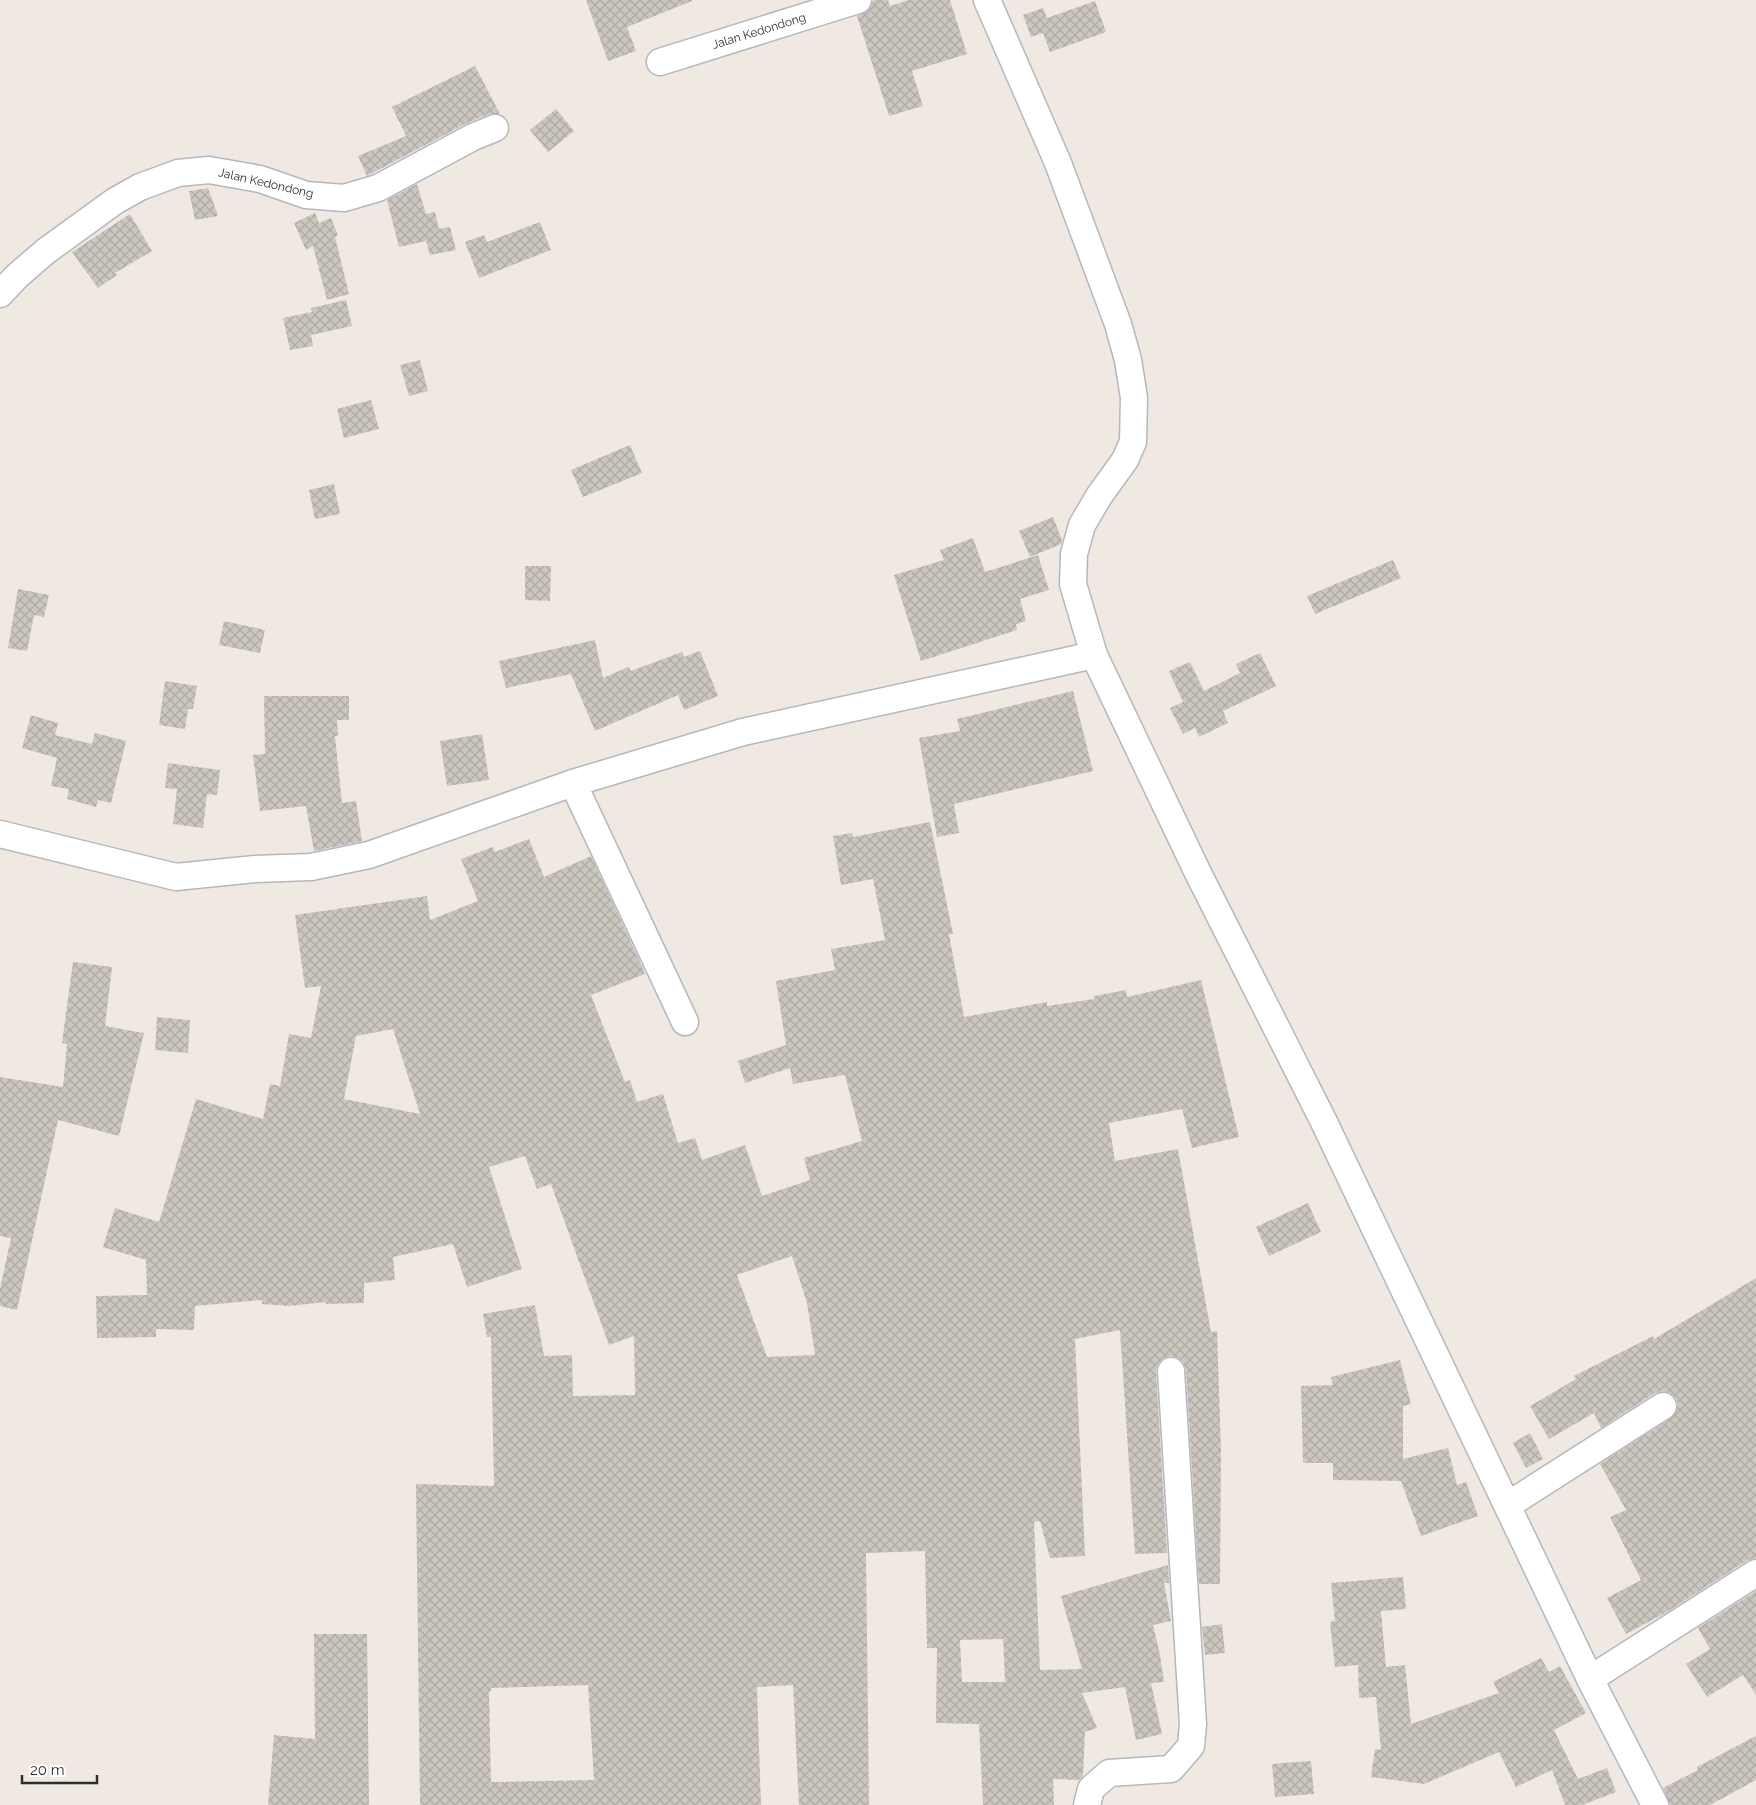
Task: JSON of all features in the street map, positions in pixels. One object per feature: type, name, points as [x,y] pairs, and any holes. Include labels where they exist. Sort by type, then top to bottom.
[{"type":"street","name":"Jalan Kedondong","points":[[660,62],[858,0]]},
{"type":"street","points":[[987,0],[1058,163],[1118,324],[1128,360],[1134,398],[1135,422],[1133,442],[1125,460],[1099,496],[1082,525],[1074,554],[1073,584],[1094,655],[1198,873],[1327,1129],[1590,1679],[1655,1805]]},
{"type":"street","name":"Jalan Kedondong","points":[[0,294],[46,251],[102,211],[140,187],[178,173],[208,170],[260,179],[306,195],[344,198],[378,188],[473,137],[495,128]]},
{"type":"street","points":[[0,834],[176,877],[255,869],[311,867],[368,855],[573,784],[744,732],[1094,655]]},
{"type":"street","points":[[573,784],[685,1022]]},
{"type":"street","points":[[1087,1805],[1091,1789],[1109,1774],[1171,1769],[1191,1746],[1192,1715],[1171,1371]]},
{"type":"street","points":[[1508,1505],[1664,1406]]},
{"type":"street","points":[[1590,1679],[1756,1573]]},
{"type":"building","points":[[586,0],[692,1],[627,27],[636,51],[608,61]]},
{"type":"building","points":[[875,0],[888,0],[890,6],[909,0],[950,0],[967,54],[912,71],[923,106],[889,116],[857,16],[869,10]]},
{"type":"building","points":[[1095,1],[1106,32],[1050,52],[1043,33],[1031,37],[1023,15],[1043,8],[1047,18]]},
{"type":"building","points":[[475,66],[500,114],[489,114],[467,123],[367,176],[358,156],[406,136],[392,107]]},
{"type":"building","points":[[556,109],[574,131],[548,152],[530,130]]},
{"type":"building","points":[[417,184],[426,214],[435,212],[439,229],[450,227],[456,250],[430,255],[426,241],[399,247],[387,200]]},
{"type":"building","points":[[208,188],[218,216],[195,220],[189,191]]},
{"type":"building","points":[[315,213],[319,223],[331,218],[338,235],[335,237],[349,294],[327,300],[313,246],[306,250],[294,223]]},
{"type":"building","points":[[130,214],[152,251],[115,273],[117,275],[98,288],[72,252]]},
{"type":"building","points":[[540,222],[551,250],[479,278],[465,242],[484,235],[487,242]]},
{"type":"building","points":[[346,300],[352,326],[311,335],[313,346],[290,350],[283,318],[312,312],[311,308]]},
{"type":"building","points":[[420,360],[428,391],[409,396],[400,365]]},
{"type":"building","points":[[371,400],[379,429],[344,438],[337,409]]},
{"type":"building","points":[[630,445],[642,473],[583,497],[571,470]]},
{"type":"building","points":[[334,484],[340,514],[315,519],[309,490]]},
{"type":"building","points":[[1053,517],[1062,540],[1061,544],[1030,557],[1019,531]]},
{"type":"building","points":[[973,538],[985,572],[1038,555],[1049,590],[1020,599],[1026,621],[1016,624],[1017,630],[921,661],[894,575],[944,560],[940,550]]},
{"type":"building","points":[[1393,560],[1401,578],[1315,614],[1307,596]]},
{"type":"building","points":[[525,566],[551,566],[550,601],[525,600]]},
{"type":"building","points":[[18,589],[49,595],[44,617],[34,615],[27,651],[8,648]]},
{"type":"building","points":[[224,621],[265,630],[260,653],[219,645]]},
{"type":"building","points":[[595,640],[603,678],[628,667],[631,671],[682,652],[684,657],[700,651],[718,696],[684,710],[678,695],[595,731],[571,674],[506,688],[499,661]]},
{"type":"building","points":[[1260,653],[1276,686],[1223,711],[1228,723],[1199,737],[1195,728],[1183,734],[1170,708],[1183,702],[1169,671],[1190,662],[1204,691],[1240,673],[1236,664]]},
{"type":"building","points":[[165,681],[197,686],[193,709],[188,709],[185,729],[159,725]]},
{"type":"building","points":[[1073,691],[1093,771],[954,804],[959,833],[937,837],[919,738],[960,731],[957,719]]},
{"type":"building","points":[[264,696],[349,696],[349,720],[337,720],[338,736],[335,736],[342,803],[356,801],[362,841],[314,851],[306,806],[260,811],[253,755],[265,754]]},
{"type":"building","points":[[31,715],[58,723],[55,735],[92,744],[95,733],[126,741],[111,803],[98,800],[96,807],[67,799],[69,789],[51,786],[57,758],[22,748]]},
{"type":"building","points":[[482,734],[489,780],[447,786],[440,741]]},
{"type":"building","points":[[168,763],[220,770],[217,795],[207,794],[203,828],[173,824],[177,789],[165,788]]},
{"type":"building","points":[[930,822],[953,934],[949,934],[964,1017],[1047,1002],[1047,1006],[1094,999],[1094,996],[1126,990],[1127,997],[1201,980],[1239,1137],[1192,1148],[1182,1109],[1109,1123],[1115,1161],[1178,1149],[1211,1332],[1217,1331],[1221,1451],[1220,1584],[1199,1584],[1186,1370],[1183,1362],[1171,1356],[1162,1359],[1157,1365],[1156,1372],[1167,1553],[1135,1554],[1120,1330],[1075,1339],[1085,1556],[1050,1558],[1040,1521],[1034,1522],[1040,1670],[1082,1669],[1061,1596],[1168,1565],[1169,1583],[1164,1583],[1171,1621],[1153,1625],[1164,1682],[1151,1683],[1162,1734],[1136,1740],[1125,1687],[1082,1693],[1097,1728],[1085,1732],[1083,1776],[1079,1780],[1053,1779],[1054,1805],[983,1805],[979,1724],[936,1723],[937,1648],[927,1648],[925,1551],[866,1553],[869,1805],[799,1805],[793,1685],[757,1687],[761,1805],[420,1805],[416,1484],[494,1486],[491,1337],[487,1337],[483,1314],[535,1305],[544,1356],[572,1355],[573,1396],[635,1395],[634,1336],[609,1345],[551,1184],[537,1189],[525,1156],[489,1167],[522,1269],[467,1287],[453,1244],[393,1257],[395,1280],[364,1283],[364,1303],[326,1304],[326,1302],[289,1306],[262,1304],[262,1300],[195,1306],[194,1330],[156,1329],[156,1337],[97,1338],[96,1296],[147,1295],[146,1260],[103,1247],[115,1208],[159,1222],[196,1099],[263,1119],[270,1084],[280,1086],[289,1034],[311,1038],[321,986],[305,988],[295,915],[427,896],[430,920],[478,901],[461,859],[493,847],[495,852],[529,839],[544,877],[591,856],[642,966],[645,974],[591,995],[625,1082],[630,1080],[637,1102],[663,1094],[678,1143],[695,1138],[702,1160],[745,1145],[762,1196],[810,1180],[804,1158],[862,1141],[845,1075],[793,1084],[790,1068],[745,1083],[738,1061],[786,1045],[776,981],[835,970],[831,949],[885,940],[873,879],[841,885],[833,836],[852,833],[853,837]],"holes":[[[393,1029],[420,1114],[344,1099],[356,1036]],[[792,1256],[807,1303],[815,1355],[767,1357],[737,1275]],[[1003,1639],[1005,1682],[962,1682],[960,1640]],[[588,1685],[594,1780],[491,1782],[489,1691],[491,1691],[491,1688]]]},
{"type":"building","points":[[73,962],[112,967],[105,1026],[144,1033],[119,1136],[58,1120],[17,1310],[0,1306],[0,1289],[11,1238],[0,1236],[0,1077],[63,1087],[67,1044],[62,1043]]},
{"type":"building","points":[[157,1017],[190,1020],[188,1053],[155,1050]]},
{"type":"building","points":[[1308,1203],[1321,1232],[1269,1256],[1256,1227]]},
{"type":"building","points":[[1756,1278],[1756,1558],[1748,1560],[1667,1612],[1626,1634],[1607,1598],[1641,1580],[1610,1517],[1626,1510],[1600,1464],[1671,1418],[1676,1412],[1678,1405],[1676,1398],[1662,1391],[1655,1393],[1601,1428],[1594,1413],[1549,1439],[1530,1406],[1576,1379],[1574,1376],[1653,1336],[1654,1339]]},
{"type":"building","points":[[1400,1360],[1411,1404],[1403,1406],[1403,1459],[1448,1448],[1457,1485],[1466,1482],[1478,1516],[1421,1536],[1401,1481],[1333,1480],[1333,1463],[1303,1463],[1301,1386],[1333,1385],[1331,1377]]},
{"type":"building","points":[[1530,1433],[1543,1459],[1526,1468],[1513,1443]]},
{"type":"building","points":[[1403,1577],[1406,1609],[1381,1611],[1386,1667],[1405,1665],[1411,1724],[1499,1693],[1493,1682],[1541,1658],[1549,1672],[1560,1666],[1586,1713],[1554,1730],[1578,1779],[1607,1768],[1616,1792],[1582,1805],[1565,1805],[1552,1770],[1516,1787],[1499,1752],[1424,1784],[1371,1777],[1375,1749],[1381,1750],[1376,1697],[1359,1698],[1358,1665],[1335,1667],[1330,1622],[1335,1621],[1331,1583]]},
{"type":"building","points":[[1756,1591],[1756,1695],[1743,1675],[1707,1697],[1686,1664],[1710,1649],[1698,1628]]},
{"type":"building","points":[[1222,1624],[1225,1653],[1205,1655],[1202,1627]]},
{"type":"building","points":[[314,1634],[367,1634],[369,1805],[268,1805],[274,1735],[315,1739]]},
{"type":"building","points":[[1756,1736],[1756,1780],[1710,1805],[1670,1805],[1663,1788],[1698,1770],[1697,1767]]},
{"type":"building","points":[[1311,1761],[1314,1794],[1275,1797],[1272,1764]]}]
